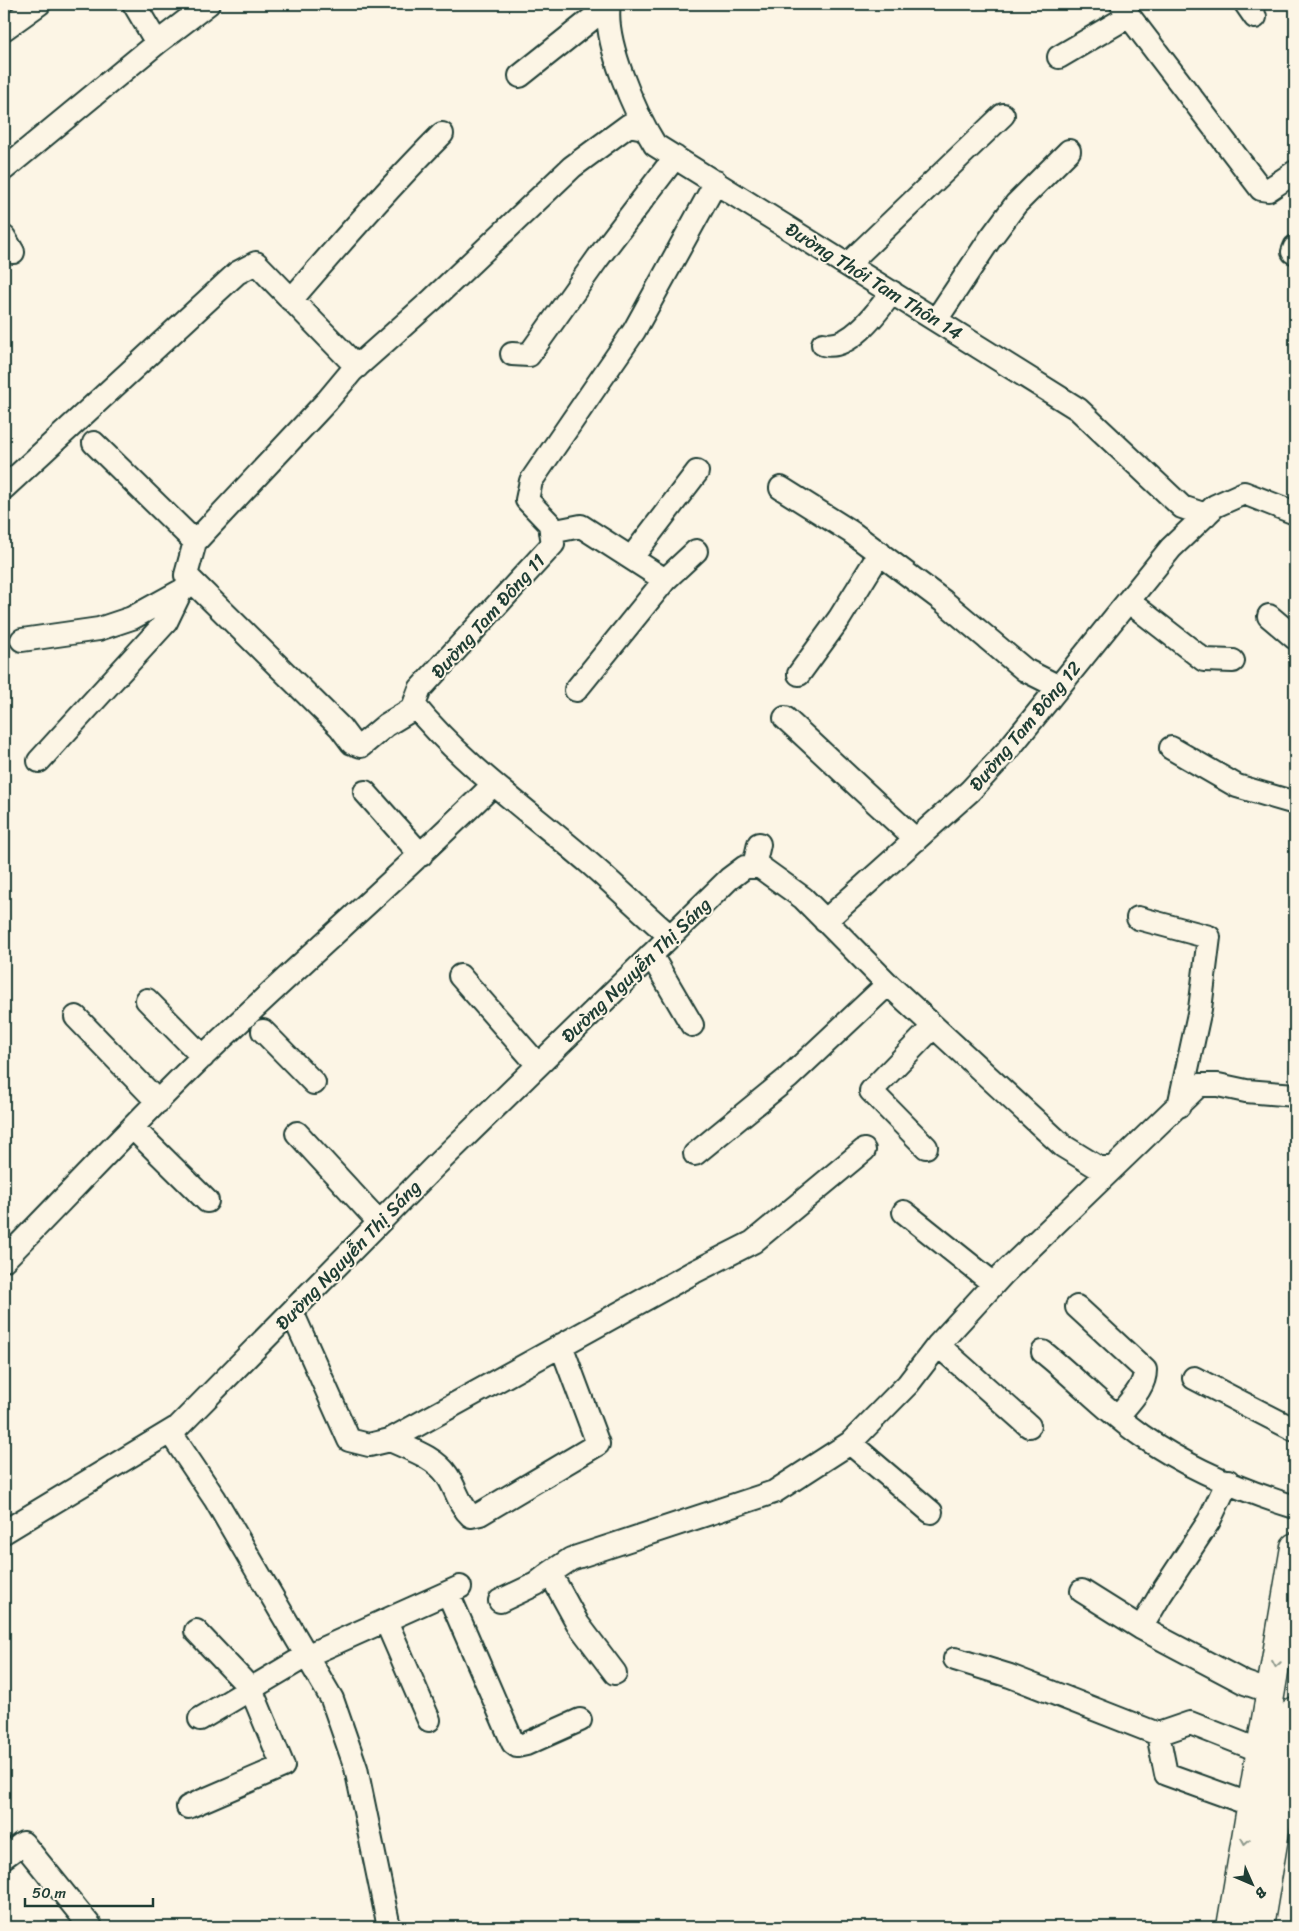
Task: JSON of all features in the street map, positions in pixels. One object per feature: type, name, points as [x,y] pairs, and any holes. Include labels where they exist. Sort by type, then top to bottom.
[{"type":"main road","points":[[1231,1927],[1271,1692],[1289,1628],[1295,1547]]},
{"type":"main road","points":[[1259,1927],[1295,1711]]},
{"type":"street","points":[[4,29],[39,4]]},
{"type":"street","points":[[134,4],[157,43]]},
{"type":"street","points":[[4,169],[157,43],[208,4]]},
{"type":"street","points":[[520,76],[608,5]]},
{"type":"street","name":"Đường Thới Tam Thôn 14","points":[[608,5],[614,53],[644,128],[655,145],[1078,409],[1182,507],[1206,514]]},
{"type":"street","points":[[1059,57],[1125,10],[1261,189],[1268,190],[1295,172]]},
{"type":"street","points":[[848,264],[1003,115]]},
{"type":"street","points":[[644,128],[629,125],[572,167],[432,300],[357,367],[195,542],[186,575],[188,587],[340,727],[352,743],[362,746],[386,725],[411,710],[414,705],[435,729],[493,784],[588,862],[670,936]]},
{"type":"street","points":[[292,300],[339,244],[369,213],[393,182],[442,134]]},
{"type":"street","points":[[936,320],[990,239],[1016,204],[1069,151]]},
{"type":"street","points":[[512,354],[529,355],[598,258],[676,158]]},
{"type":"street","name":"Đường Tam Đông 11","points":[[414,705],[420,689],[553,544],[550,524],[527,500],[531,481],[634,331],[716,182]]},
{"type":"street","points":[[4,488],[237,273],[256,263],[357,367]]},
{"type":"street","points":[[823,344],[830,346],[841,343],[852,336],[872,318],[892,292]]},
{"type":"street","points":[[94,443],[195,542]]},
{"type":"street","points":[[632,557],[697,472]]},
{"type":"street","points":[[781,488],[851,532],[880,553],[943,601],[1025,670],[1059,687]]},
{"type":"street","name":"Đường Tam Đông 12","points":[[825,921],[970,791],[1007,751],[1171,548],[1215,506],[1244,493],[1295,513]]},
{"type":"street","points":[[551,532],[581,526],[632,557],[665,580]]},
{"type":"street","points":[[576,690],[665,580],[696,551]]},
{"type":"street","points":[[799,674],[839,619],[880,553]]},
{"type":"street","points":[[22,640],[99,629],[132,618],[188,587]]},
{"type":"street","points":[[39,761],[166,622],[188,587]]},
{"type":"street","points":[[1128,601],[1204,660],[1233,661]]},
{"type":"street","points":[[1270,616],[1295,638]]},
{"type":"street","points":[[785,718],[916,840]]},
{"type":"street","points":[[1170,748],[1237,786],[1295,803]]},
{"type":"street","points":[[4,1260],[203,1056],[339,928],[421,855],[493,784]]},
{"type":"street","points":[[366,792],[421,855]]},
{"type":"street","name":"Đường Nguyễn Thị Sáng","points":[[7,1525],[178,1427],[379,1222],[728,879],[745,867],[756,855],[760,867],[803,898],[933,1027],[1063,1146],[1099,1168],[1113,1168]]},
{"type":"street","points":[[1138,918],[1209,938],[1200,1008],[1179,1106]]},
{"type":"street","points":[[651,955],[692,1025]]},
{"type":"street","points":[[460,976],[538,1065]]},
{"type":"street","points":[[695,1154],[788,1078],[888,984]]},
{"type":"street","points":[[147,1000],[203,1056]]},
{"type":"street","points":[[76,1017],[158,1102]]},
{"type":"street","points":[[926,1147],[871,1091],[933,1027]]},
{"type":"street","points":[[263,1032],[314,1083]]},
{"type":"street","points":[[500,1601],[536,1584],[571,1559],[774,1492],[850,1443],[908,1384],[938,1345],[994,1284],[1199,1085],[1218,1085],[1246,1091],[1295,1095]]},
{"type":"street","points":[[133,1128],[207,1201]]},
{"type":"street","points":[[297,1133],[379,1222]]},
{"type":"street","points":[[292,1312],[349,1440],[369,1445],[390,1440],[561,1345],[753,1242],[864,1150]]},
{"type":"street","points":[[904,1212],[994,1284]]},
{"type":"street","points":[[1077,1307],[1145,1370],[1145,1378],[1139,1389],[1118,1416]]},
{"type":"street","points":[[390,1440],[429,1458],[446,1474],[464,1509],[471,1516],[480,1514],[598,1444],[561,1345]]},
{"type":"street","points":[[938,1345],[1028,1426]]},
{"type":"street","points":[[1043,1352],[1142,1436],[1194,1467],[1262,1497],[1295,1508]]},
{"type":"street","points":[[1194,1378],[1295,1430]]},
{"type":"street","points":[[170,1432],[215,1499],[332,1699],[356,1768],[389,1927]]},
{"type":"street","points":[[850,1443],[931,1512]]},
{"type":"street","points":[[1141,1628],[1209,1521],[1228,1482]]},
{"type":"street","points":[[550,1573],[578,1624],[615,1672]]},
{"type":"street","points":[[200,1719],[306,1656],[454,1590],[514,1743],[517,1746],[526,1744],[580,1720]]},
{"type":"street","points":[[1082,1591],[1141,1628],[1245,1683],[1271,1692]]},
{"type":"street","points":[[386,1621],[428,1720]]},
{"type":"street","points":[[188,1807],[283,1766],[251,1688],[196,1631]]},
{"type":"street","points":[[955,1659],[1010,1676],[1158,1734],[1190,1723],[1261,1751]]},
{"type":"street","points":[[1158,1734],[1166,1774],[1252,1805]]},
{"type":"street","points":[[4,1857],[23,1843],[91,1927]]}]
